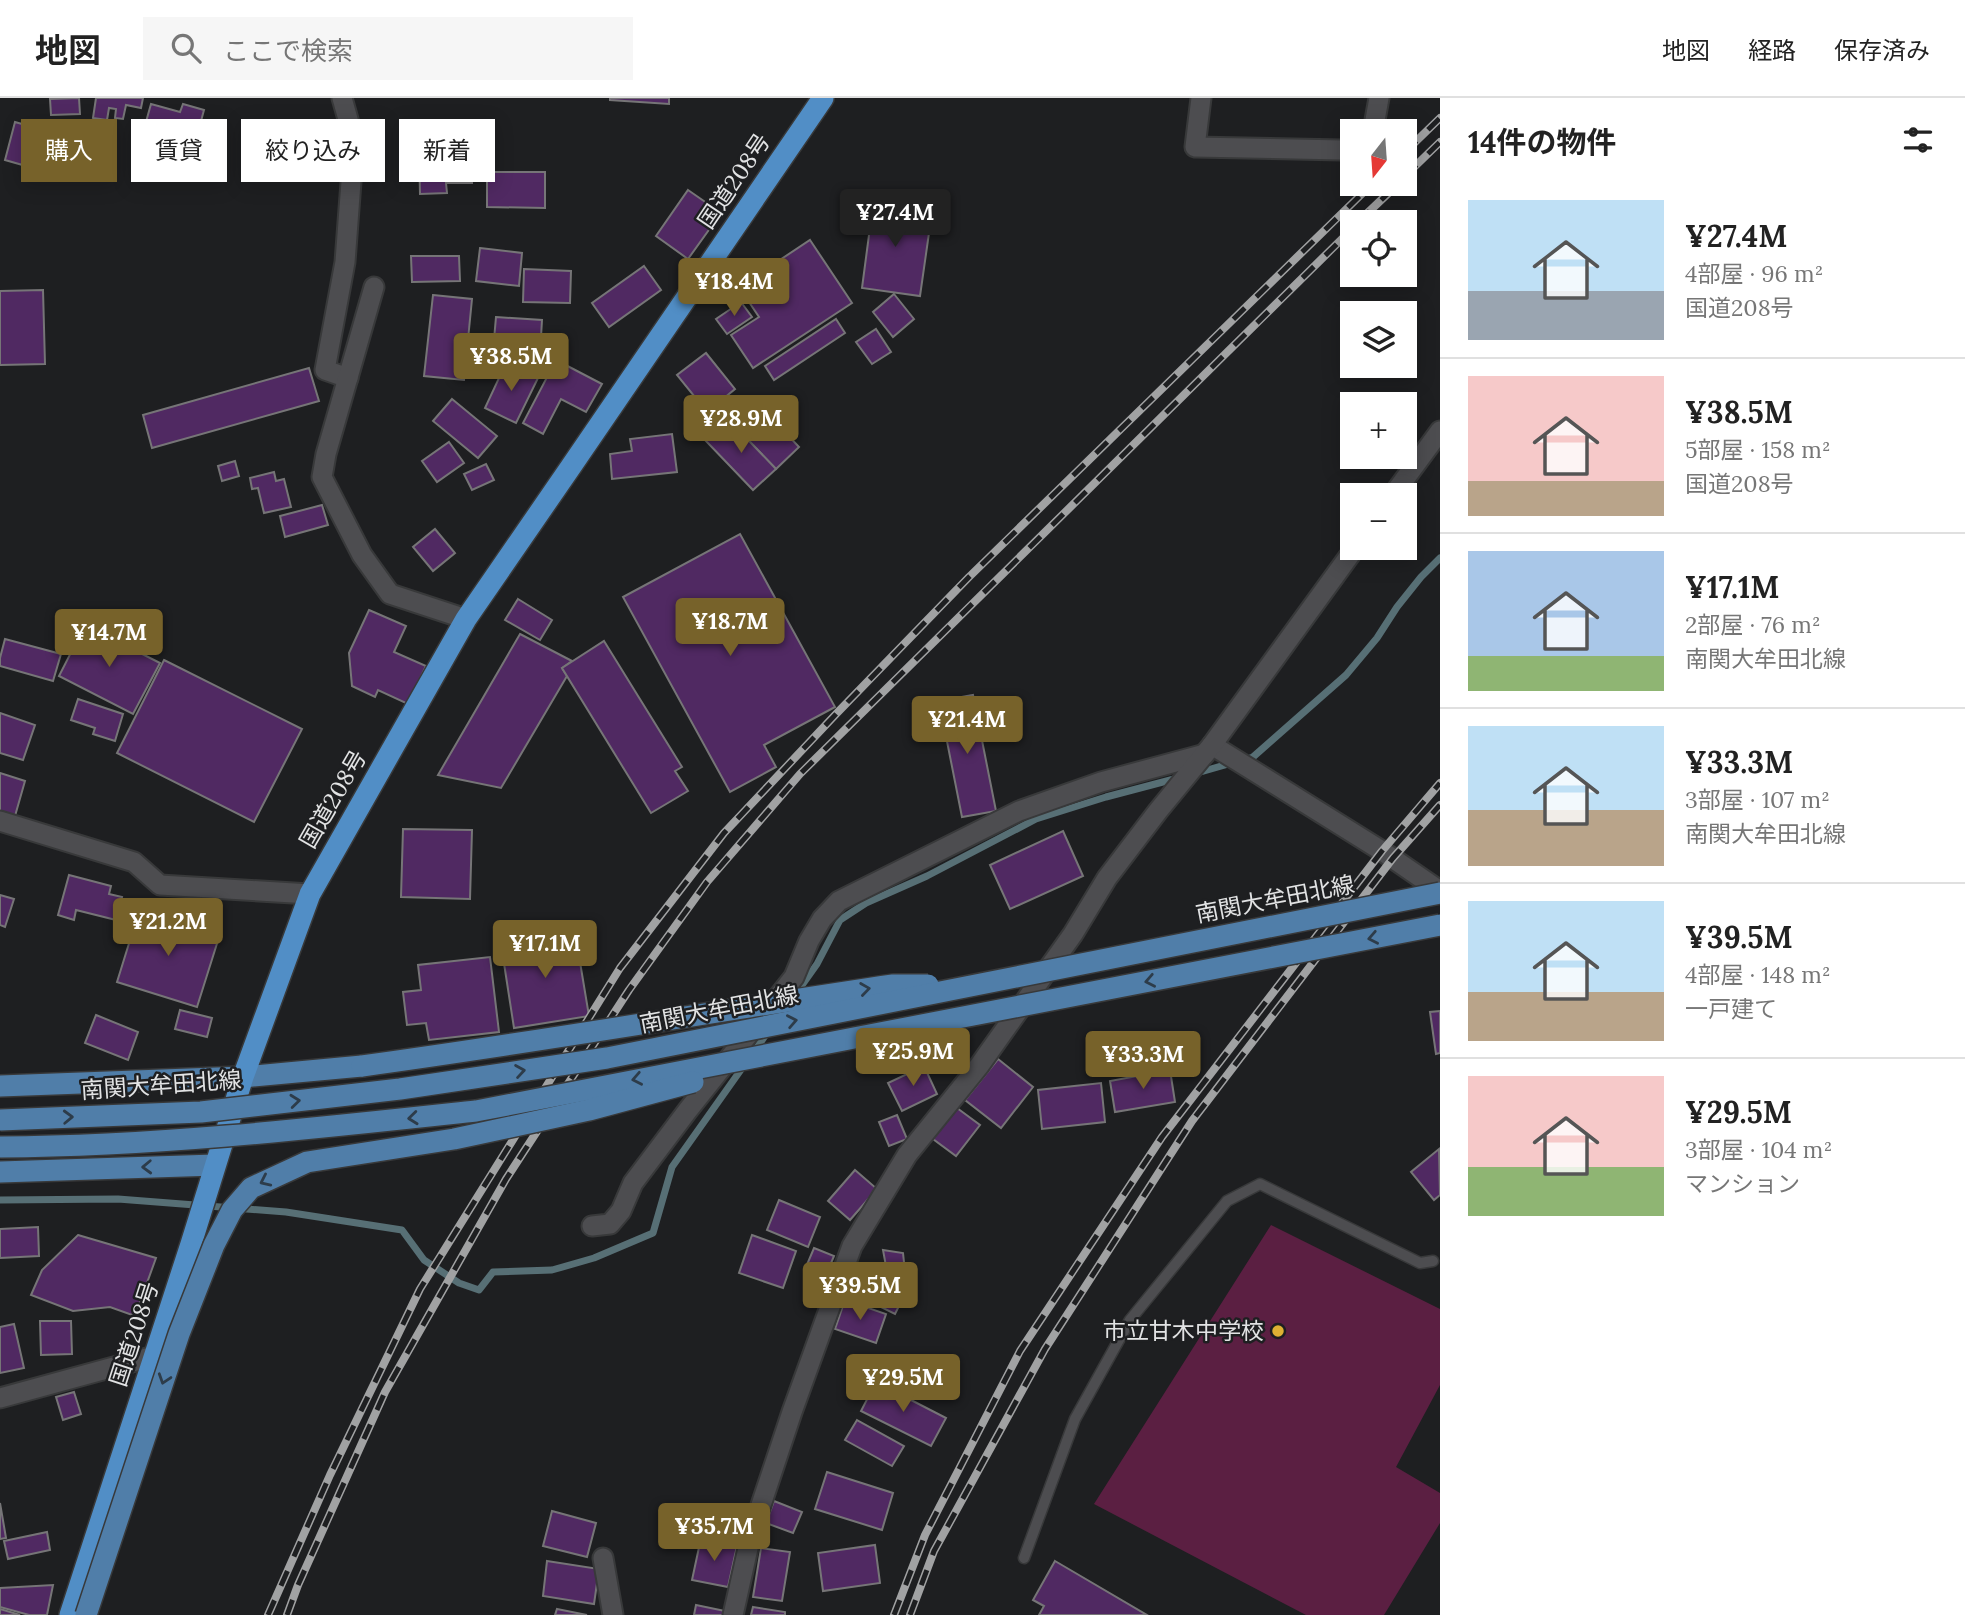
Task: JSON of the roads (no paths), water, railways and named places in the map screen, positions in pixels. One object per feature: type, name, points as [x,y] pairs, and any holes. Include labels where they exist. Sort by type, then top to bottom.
[{"type":"highway","name":"国道208号","points":[[70,1615],[243,1077],[310,894],[466,619],[823,98]]},
{"type":"main road","name":"南関大牟田北線","points":[[0,1120],[201,1112],[400,1089],[607,1058],[1440,892]]},
{"type":"main road","points":[[0,1147],[176,1139],[476,1111],[1440,925]]},
{"type":"main road","points":[[0,1086],[243,1077],[362,1066],[893,985],[970,986]]},
{"type":"main road","points":[[86,1615],[179,1334],[214,1245],[232,1210],[251,1188],[307,1162],[454,1139],[589,1110],[854,1038]]},
{"type":"main road","points":[[0,1172],[215,1165]]},
{"type":"street","points":[[342,98],[351,130],[351,182],[345,262],[324,370],[348,378]]},
{"type":"street","points":[[1201,98],[1195,147],[1340,150]]},
{"type":"street","points":[[1376,119],[1380,98]]},
{"type":"street","points":[[374,287],[326,454],[323,477],[362,555],[390,594],[466,619]]},
{"type":"street","points":[[1402,483],[1440,431]]},
{"type":"street","points":[[733,1615],[751,1535],[852,1246],[907,1155],[979,1066],[1073,934],[1107,878],[1208,750],[1346,560]]},
{"type":"street","points":[[592,1226],[610,1224],[621,1211],[633,1184],[794,976],[822,919],[839,901],[1018,811],[1101,782],[1208,750],[1382,850],[1440,892]]},
{"type":"street","points":[[0,821],[134,862],[160,885],[310,894]]},
{"type":"street","points":[[0,1398],[155,1356]]},
{"type":"street","points":[[603,1558],[613,1615]]},
{"type":"lane","points":[[1024,1558],[1074,1419],[1130,1320],[1227,1201],[1260,1184],[1420,1264],[1438,1261]]},
{"type":"waterway","points":[[1244,760],[1253,757],[1346,675],[1377,638],[1421,577],[1440,558]]},
{"type":"waterway","points":[[1197,773],[1232,763]]},
{"type":"waterway","points":[[795,995],[817,964],[840,920],[866,903],[927,876],[1036,819],[1178,778]]},
{"type":"waterway","points":[[754,1052],[769,1030]]},
{"type":"waterway","points":[[0,1200],[118,1199],[286,1212],[402,1230],[424,1260],[459,1283],[479,1290],[493,1272],[552,1270],[594,1258],[653,1233],[672,1167],[745,1064]]},
{"type":"railway","points":[[1418,139],[1440,118]]},
{"type":"railway","points":[[1418,163],[1440,142]]},
{"type":"railway","points":[[268,1615],[330,1475],[420,1289],[620,968],[724,833],[837,713],[969,577],[1360,196]]},
{"type":"railway","points":[[1371,210],[1385,196]]},
{"type":"railway","points":[[287,1615],[385,1392],[506,1179],[629,990],[707,882],[800,774],[1340,241]]},
{"type":"railway","points":[[894,1615],[925,1535],[1020,1351],[1162,1137],[1382,851],[1440,783]]},
{"type":"railway","points":[[910,1615],[934,1551],[1045,1349],[1192,1121],[1393,858],[1440,805]]},
{"type":"place","name":"市立甘木中学校","points":[[1278,1331]]}]
